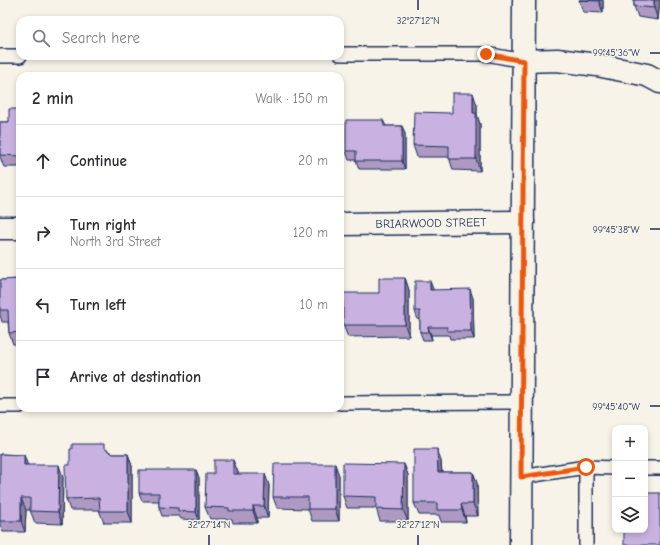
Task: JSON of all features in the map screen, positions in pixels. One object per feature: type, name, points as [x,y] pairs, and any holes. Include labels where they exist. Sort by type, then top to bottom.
[{"type":"street","points":[[520,545],[524,0]]},
{"type":"street","points":[[524,61],[557,60],[597,65],[647,75],[660,82]]},
{"type":"street","name":"BRIARWOOD STREET","points":[[344,224],[522,222]]},
{"type":"street","points":[[0,228],[16,228]]},
{"type":"lane","points":[[344,54],[486,54],[524,61]]},
{"type":"lane","points":[[0,56],[16,56]]},
{"type":"lane","points":[[344,403],[521,402]]},
{"type":"lane","points":[[0,406],[16,406]]},
{"type":"lane","points":[[586,467],[586,545]]},
{"type":"lane","points":[[521,477],[586,467],[612,468]]},
{"type":"lane","points":[[648,468],[660,468]]},
{"type":"building","points":[[634,0],[654,0],[654,8],[634,6]]},
{"type":"building","points":[[452,93],[473,93],[473,113],[476,113],[476,159],[449,159],[449,146],[413,145],[414,112],[452,113]]},
{"type":"building","points":[[9,109],[16,109],[16,156],[0,155],[0,122],[9,122]]},
{"type":"building","points":[[346,120],[383,120],[384,126],[402,126],[402,161],[356,161],[356,151],[346,151]]},
{"type":"building","points":[[379,278],[405,278],[405,325],[344,325],[344,293],[379,293]]},
{"type":"building","points":[[16,279],[16,332],[9,333],[8,310],[0,310],[0,280]]},
{"type":"building","points":[[415,281],[430,281],[430,290],[470,289],[471,331],[447,331],[447,327],[428,327],[429,332],[420,332],[420,311],[415,311]]},
{"type":"building","points":[[72,444],[104,444],[104,448],[113,454],[128,454],[128,511],[100,511],[99,498],[66,499],[65,465],[70,465],[70,449],[72,449]]},
{"type":"building","points":[[414,449],[437,449],[438,472],[473,472],[473,504],[461,504],[462,510],[437,510],[437,503],[414,503]]},
{"type":"building","points":[[0,454],[24,455],[24,465],[59,465],[58,512],[30,511],[30,498],[21,498],[21,521],[0,521]]},
{"type":"building","points":[[214,460],[233,460],[233,474],[265,474],[264,506],[253,506],[253,511],[229,511],[229,508],[205,507],[206,474],[214,474]]},
{"type":"building","points":[[343,463],[404,464],[403,510],[376,509],[376,497],[343,496]]},
{"type":"building","points":[[274,464],[335,464],[335,509],[308,509],[308,497],[273,497]]},
{"type":"building","points":[[139,470],[196,470],[196,512],[178,511],[178,508],[159,507],[159,493],[139,493]]},
{"type":"building","points":[[648,493],[660,493],[660,545],[624,545],[624,533],[648,533]]},
{"type":"route","points":[[486,54],[524,61],[521,477],[586,467]]}]
